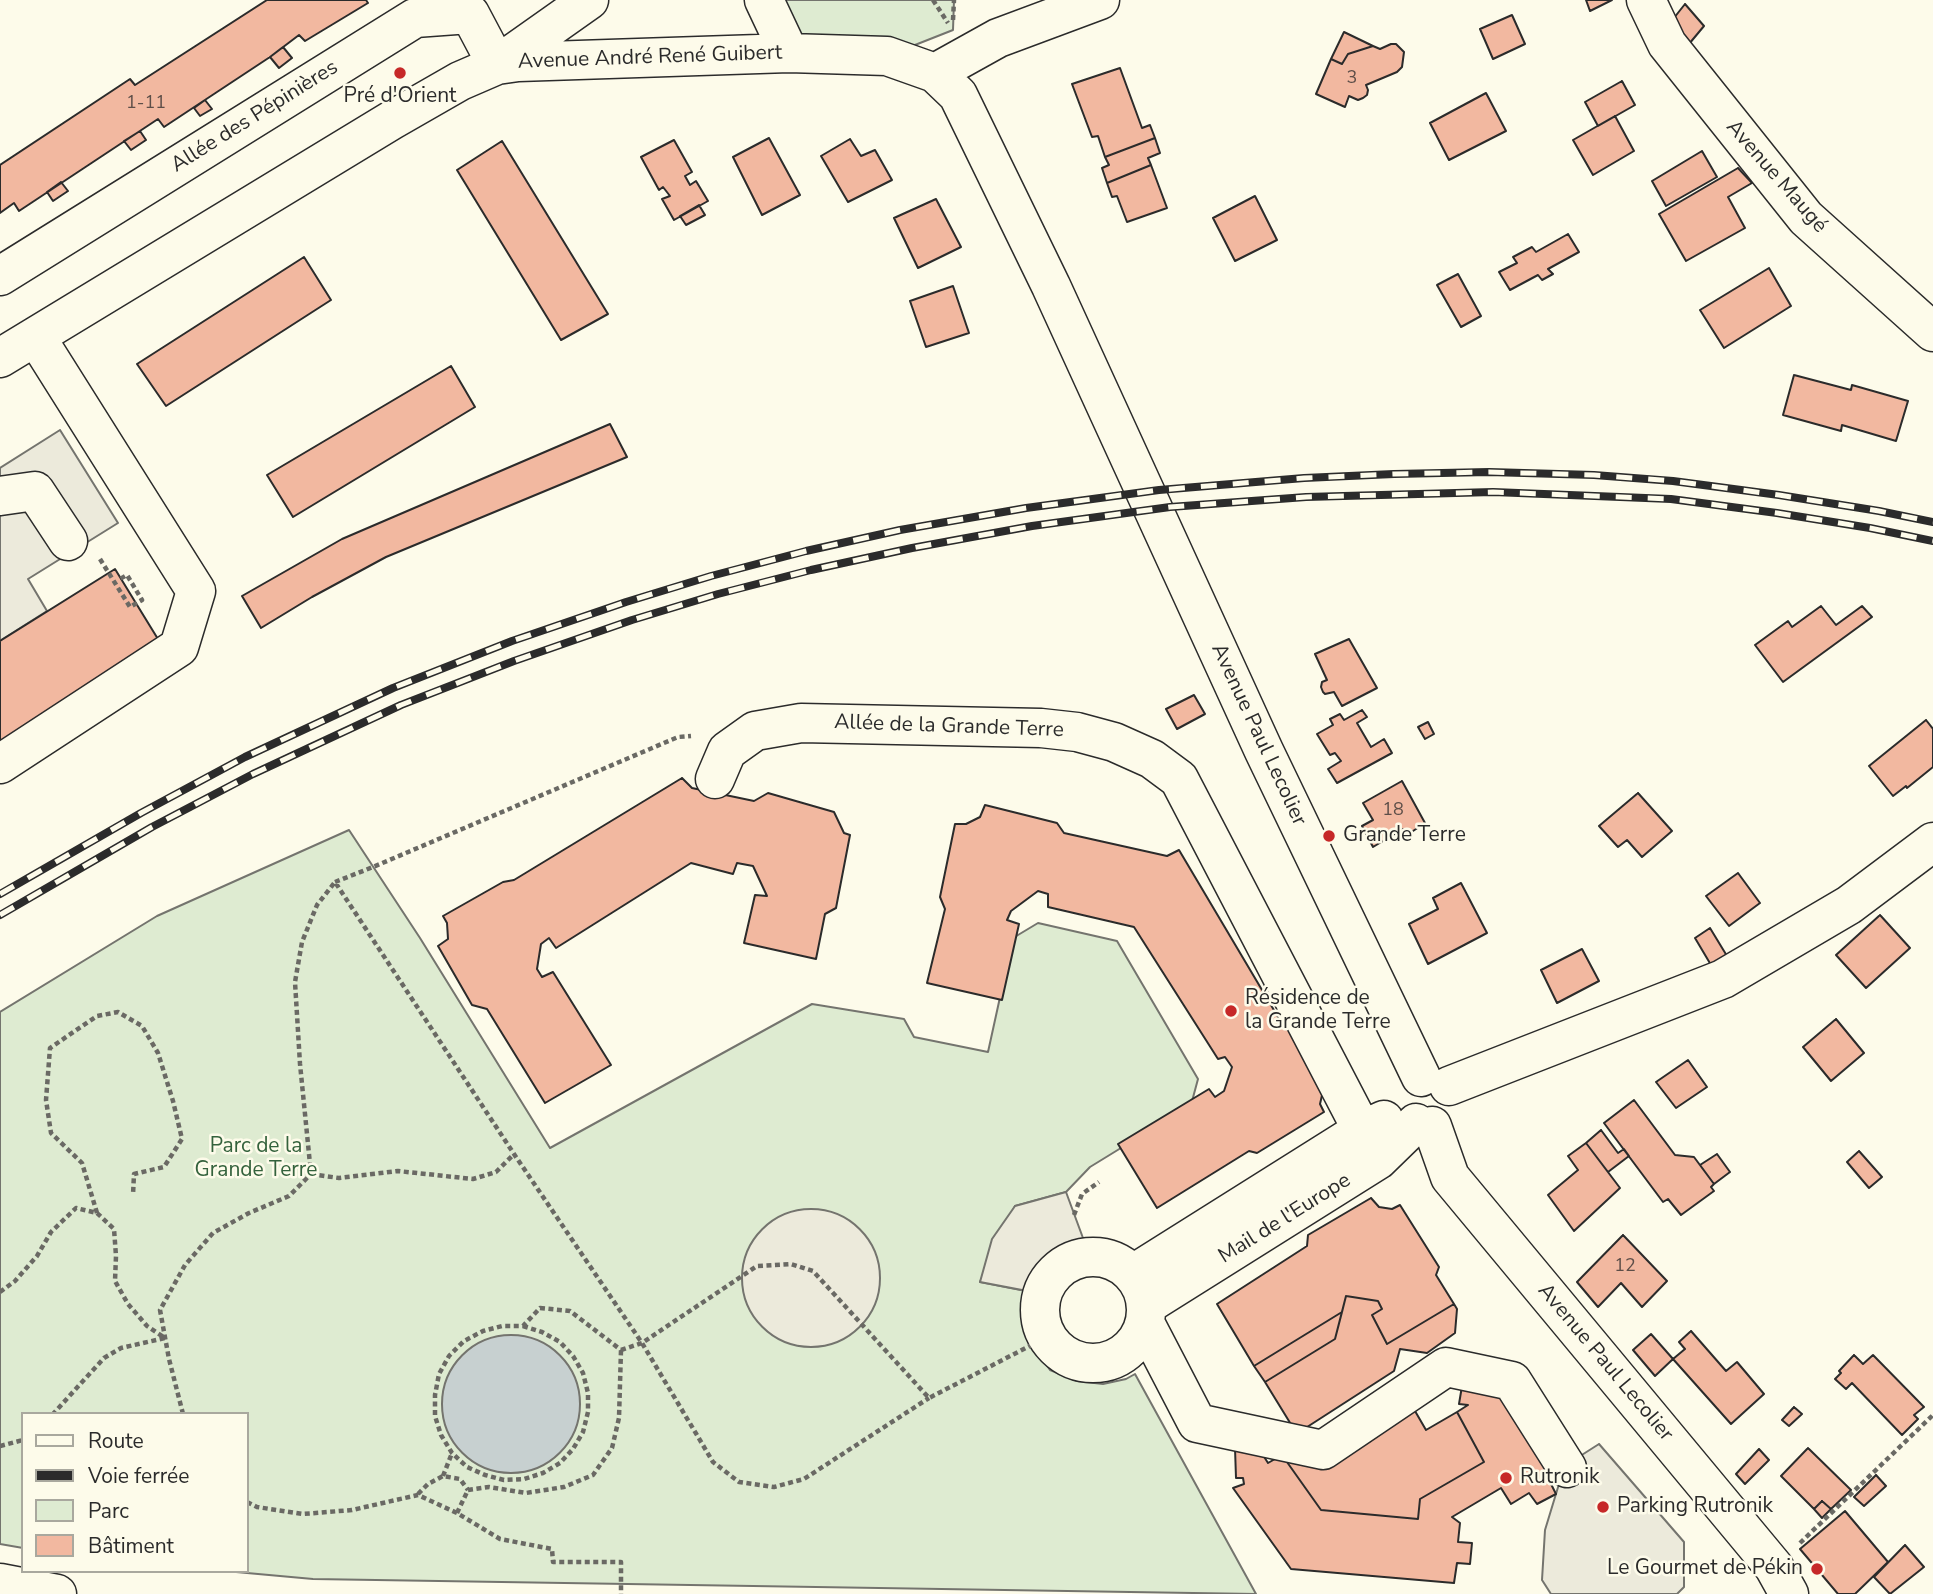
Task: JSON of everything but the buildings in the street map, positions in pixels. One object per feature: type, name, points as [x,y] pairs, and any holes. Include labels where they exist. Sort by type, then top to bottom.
[{"type":"street","points":[[497,65],[589,0]]},
{"type":"street","points":[[764,0],[789,53]]},
{"type":"street","points":[[935,74],[998,38],[1100,0]]},
{"type":"street","name":"Avenue Maugé","points":[[1646,0],[1667,44],[1806,218],[1933,332]]},
{"type":"street","name":"Allée des Pépinières","points":[[0,276],[409,9],[470,15],[497,65]]},
{"type":"street","name":"Avenue André René Guibert","points":[[0,358],[392,120],[460,81],[497,65],[518,62],[789,53],[887,56],[935,74],[958,95],[1099,391]]},
{"type":"street","points":[[0,764],[179,647],[196,591],[36,337]]},
{"type":"street","name":"Avenue Paul Lecolier","points":[[1099,391],[1264,751],[1435,1082]]},
{"type":"street","points":[[0,496],[35,491],[68,541]]},
{"type":"street","name":"Allée de la Grande Terre","points":[[715,779],[727,751],[755,731],[801,723],[1041,728],[1077,732],[1114,741],[1152,759],[1179,779],[1362,1130]]},
{"type":"street","points":[[1435,1082],[1723,979],[1849,905],[1933,842]]},
{"type":"street","points":[[1418,1120],[1447,1118],[1452,1111],[1452,1094],[1435,1082]]},
{"type":"street","name":"Avenue Paul Lecolier","points":[[1418,1120],[1450,1177],[1782,1581]]},
{"type":"street","name":"Mail de l'Europe","points":[[1047,1337],[1059,1351],[1074,1360],[1092,1364],[1110,1361],[1125,1353],[1138,1340],[1141,1301],[1362,1130],[1418,1120]]},
{"type":"street","name":"Mail de l'Europe","points":[[1141,1301],[1378,1160],[1418,1120]]},
{"type":"street","points":[[1047,1337],[1041,1321],[1040,1304],[1045,1287],[1055,1273],[1069,1262],[1085,1257],[1102,1257],[1119,1263],[1141,1301],[1197,1423],[1323,1450],[1446,1367],[1513,1381],[1567,1468]]},
{"type":"street","points":[[0,1583],[57,1594]]},
{"type":"path","points":[[933,0],[953,30]]},
{"type":"path","points":[[68,541],[100,558],[130,607],[142,600],[127,575],[120,579]]},
{"type":"path","points":[[311,1174],[295,982],[302,942],[317,905],[335,881],[678,737],[755,731]]},
{"type":"path","points":[[335,881],[642,1343],[713,1462],[739,1482],[774,1487],[804,1479],[929,1398],[1047,1337]]},
{"type":"path","points":[[97,1213],[82,1163],[51,1132],[46,1100],[50,1048],[97,1016],[118,1012],[142,1026],[158,1053],[182,1139],[164,1167],[134,1174],[133,1195]]},
{"type":"path","points":[[311,1174],[339,1178],[398,1171],[473,1179],[496,1172],[514,1154]]},
{"type":"path","points":[[182,1412],[160,1310],[185,1265],[213,1233],[249,1213],[289,1196],[311,1174]]},
{"type":"path","points":[[1074,1215],[1082,1194],[1099,1182]]},
{"type":"path","points":[[0,1292],[15,1282],[37,1256],[51,1232],[76,1208],[97,1213],[114,1228],[115,1281],[128,1304],[146,1326],[165,1338]]},
{"type":"path","points":[[621,1350],[642,1343],[757,1266],[791,1264],[813,1271],[929,1398]]},
{"type":"path","points":[[523,1326],[540,1308],[570,1311],[621,1350]]},
{"type":"path","points":[[502,1326],[523,1326],[560,1342],[573,1356],[583,1373],[588,1392],[588,1412],[583,1432],[560,1464],[542,1474],[524,1479],[504,1480],[467,1467],[452,1453],[435,1416],[435,1395],[439,1374],[449,1356],[464,1341],[483,1331],[502,1326]]},
{"type":"path","points":[[55,1412],[104,1358],[121,1348],[165,1338]]},
{"type":"path","points":[[468,1490],[489,1487],[526,1493],[564,1486],[593,1475],[612,1448],[619,1418],[621,1350]]},
{"type":"path","points":[[1782,1581],[1933,1415]]},
{"type":"path","points":[[0,1446],[21,1441]]},
{"type":"path","points":[[443,1476],[452,1453]]},
{"type":"path","points":[[248,1502],[257,1507],[303,1514],[352,1510],[418,1495],[428,1484],[443,1476],[460,1479],[468,1490]]},
{"type":"path","points":[[457,1513],[468,1490]]},
{"type":"path","points":[[418,1495],[457,1513],[500,1539],[552,1549],[552,1563],[621,1562],[621,1594]]},
{"type":"green space","points":[[764,0],[954,0],[953,30],[887,56],[789,53]]},
{"type":"green space","name":"Parc de la Grande Terre","points":[[349,830],[420,938],[550,1148],[812,1004],[904,1019],[914,1037],[988,1052],[1013,938],[1038,923],[1117,941],[1198,1079],[1191,1105],[1090,1167],[1066,1192],[1015,1206],[980,1282],[1026,1291],[1022,1322],[1032,1344],[1050,1370],[1077,1381],[1103,1384],[1135,1374],[1256,1594],[313,1579],[247,1573],[248,1412],[21,1412],[21,1548],[0,1544],[0,1012],[157,916]]},
{"type":"shaded area","points":[[60,430],[118,523],[28,579],[47,611],[0,641],[0,468]]},
{"type":"shaded area","points":[[1066,1192],[1090,1257],[1068,1262],[1055,1273],[1043,1294],[980,1282],[992,1239],[1015,1206]]},
{"type":"shaded area","points":[[811,1209],[837,1214],[860,1229],[875,1252],[880,1278],[875,1304],[860,1327],[837,1342],[811,1347],[785,1342],[762,1327],[747,1304],[742,1278],[747,1252],[762,1229],[785,1214]]},
{"type":"shaded area","points":[[511,1335],[537,1341],[560,1355],[574,1378],[580,1404],[574,1430],[560,1453],[537,1467],[511,1473],[485,1467],[462,1453],[448,1430],[442,1404],[448,1378],[462,1355],[485,1341]]},
{"type":"shaded area","name":"Parking Rutronik","points":[[1599,1444],[1684,1542],[1684,1587],[1677,1594],[1551,1594],[1542,1580],[1545,1530],[1559,1484],[1552,1474]]},
{"type":"railway","points":[[0,894],[245,757],[393,688],[512,641],[626,602],[806,551],[900,530],[1026,508],[1159,490],[1304,478],[1489,472],[1594,475],[1673,481],[1779,495],[1933,522]]},
{"type":"railway","points":[[0,915],[152,827],[253,774],[401,705],[514,661],[632,620],[811,570],[912,548],[1032,526],[1170,507],[1306,497],[1493,492],[1671,499],[1777,513],[1933,541]]},
{"type":"place","name":"Pré d'Orient","points":[[400,73]]},
{"type":"place","name":"Grande Terre","points":[[1329,836]]},
{"type":"place","name":"Résidence de la Grande Terre","points":[[1231,1011]]},
{"type":"place","name":"Rutronik","points":[[1506,1478]]},
{"type":"place","name":"Parking Rutronik","points":[[1603,1507]]},
{"type":"place","name":"Le Gourmet de Pékin","points":[[1817,1569]]}]
